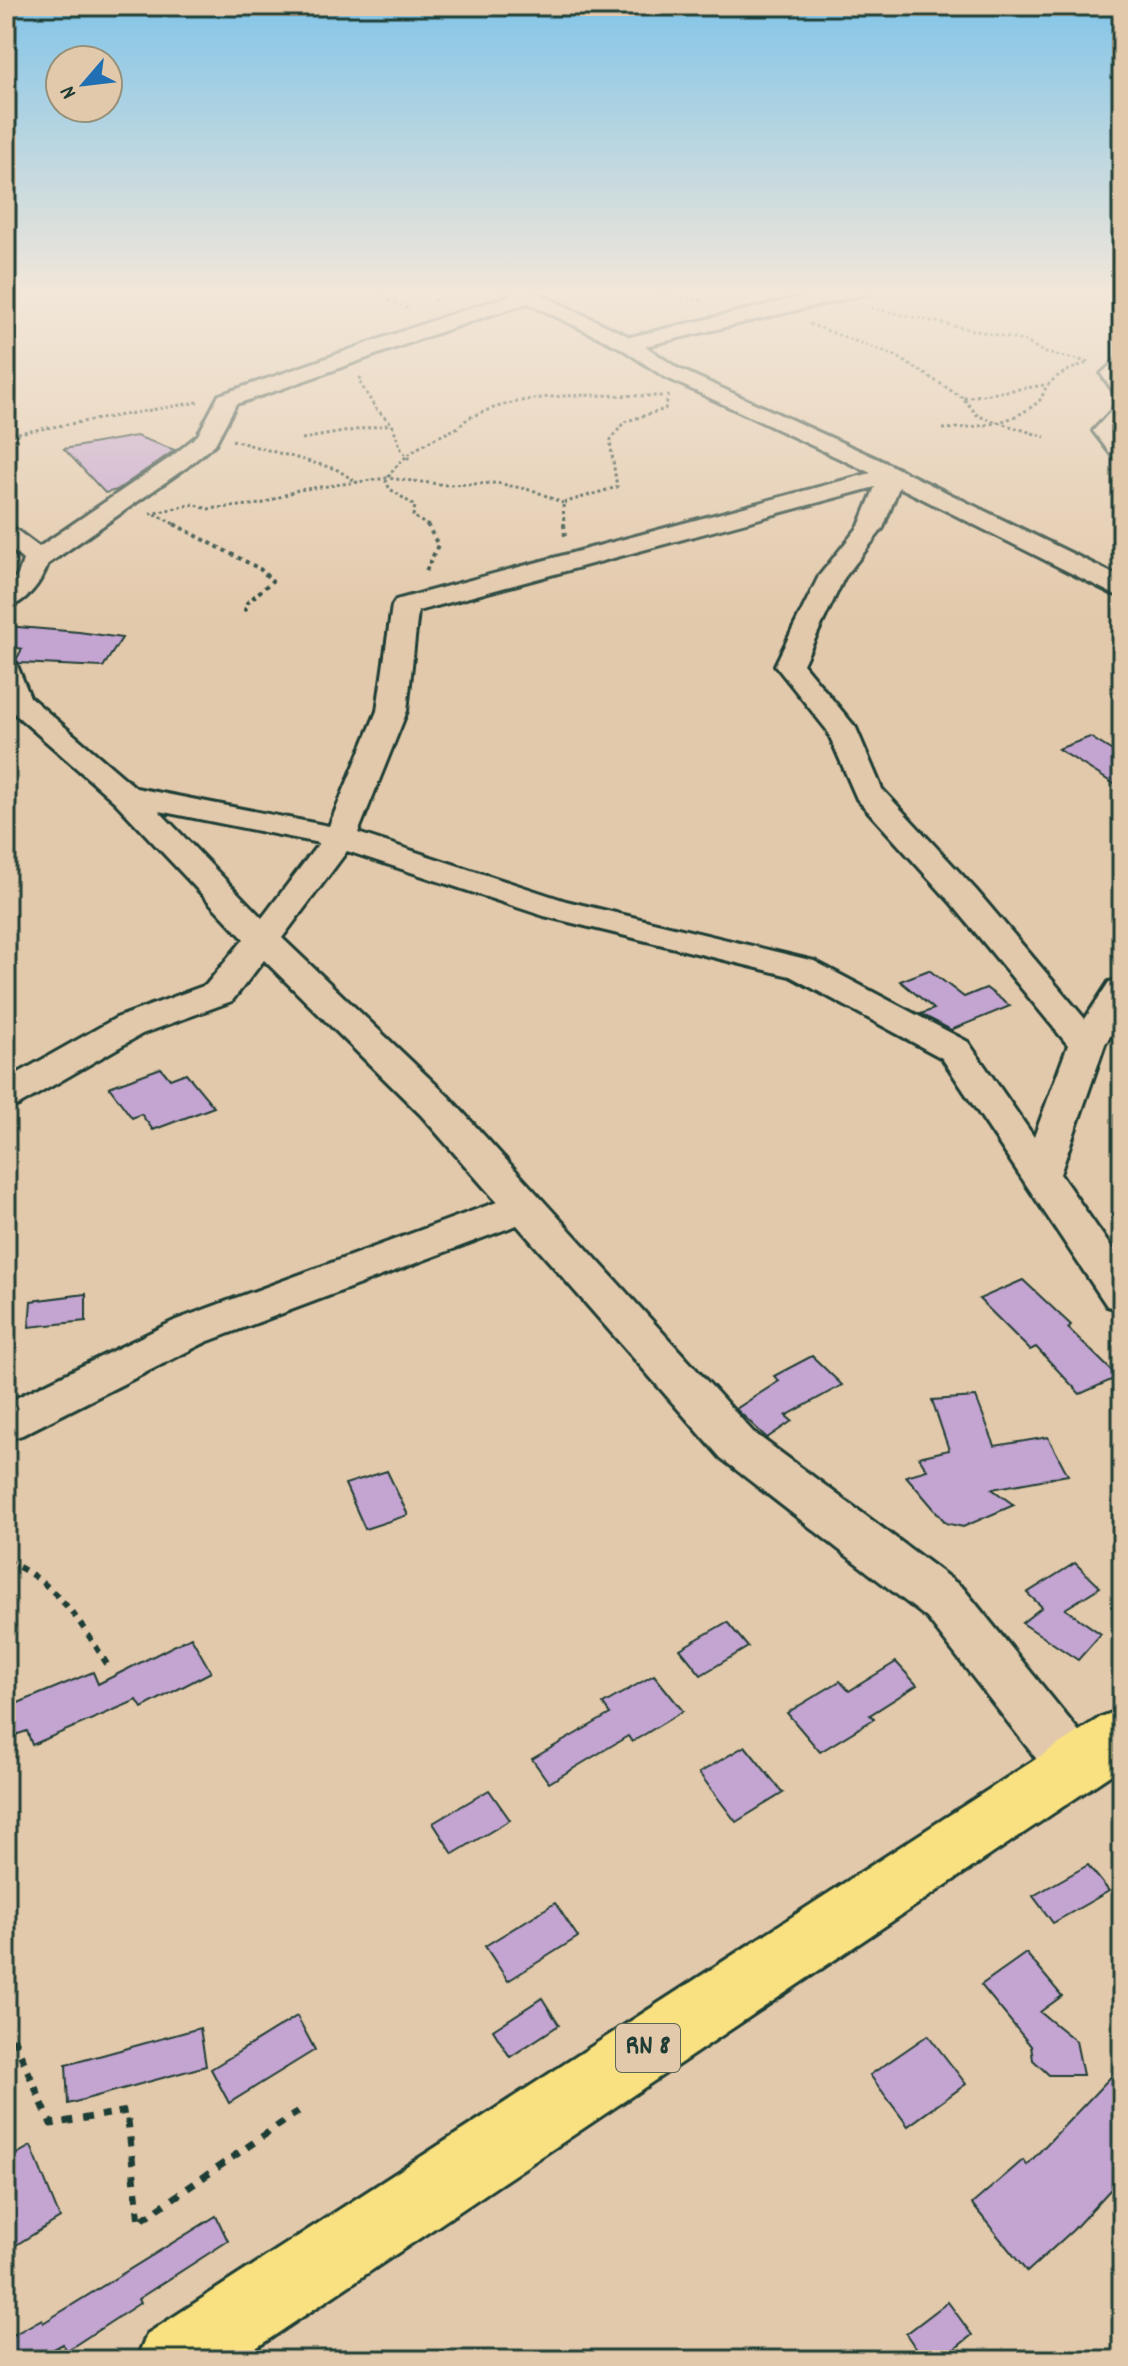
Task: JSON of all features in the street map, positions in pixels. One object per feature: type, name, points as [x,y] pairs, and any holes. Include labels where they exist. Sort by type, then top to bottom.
[{"type":"main road","name":"RN 8","points":[[173,2360],[1099,1751]]},
{"type":"street","points":[[729,399],[1122,588]]},
{"type":"street","points":[[6,600],[30,578],[36,560],[179,462],[207,439],[227,400]]},
{"type":"street","points":[[1122,413],[1104,431],[1122,453]]},
{"type":"street","points":[[6,1096],[129,1026],[219,993],[263,939],[340,838],[392,711],[405,606],[892,475]]},
{"type":"street","points":[[892,475],[871,528],[832,576],[789,665],[841,728],[868,792],[964,897],[1087,1044]]},
{"type":"street","points":[[6,534],[25,546],[36,560]]},
{"type":"street","points":[[6,669],[17,701],[126,795],[263,939],[435,1106],[737,1445],[945,1603],[1099,1751]]},
{"type":"street","points":[[126,795],[340,838],[556,909],[802,968],[955,1050],[1122,1295]]},
{"type":"street","points":[[1040,1175],[1087,1044],[1122,990]]},
{"type":"street","points":[[6,1423],[191,1331],[524,1207]]},
{"type":"path","points":[[370,399],[392,424],[401,449],[409,459]]},
{"type":"path","points":[[426,571],[438,545],[427,524],[413,516],[415,506],[390,489],[386,482],[390,473],[425,443],[443,432],[454,430],[471,416],[531,399]]},
{"type":"path","points":[[84,527],[194,504],[207,509],[261,504],[298,490],[387,478],[447,485],[497,483],[535,491],[563,503],[617,487],[617,470],[610,441],[624,422],[665,409],[668,399]]},
{"type":"path","points":[[964,399],[978,416],[1045,437]]},
{"type":"path","points":[[943,429],[973,428],[1010,419],[1040,399]]},
{"type":"path","points":[[6,435],[199,402],[227,400]]},
{"type":"path","points":[[302,439],[392,424]]},
{"type":"path","points":[[207,439],[230,439],[336,469],[358,484]]},
{"type":"path","points":[[563,503],[562,522],[566,537]]},
{"type":"path","points":[[154,513],[260,569],[272,581],[247,603],[244,615]]},
{"type":"path","points":[[6,1561],[21,1566],[68,1603],[110,1669]]},
{"type":"path","points":[[6,2021],[51,2124],[127,2111],[139,2222],[305,2107]]},
{"type":"building","points":[[136,436],[175,450],[117,490],[105,493],[64,449]]},
{"type":"building","points":[[6,626],[122,638],[103,667],[19,663],[16,660],[22,649],[6,645]]},
{"type":"building","points":[[1090,737],[1122,757],[1122,789],[1058,749]]},
{"type":"building","points":[[929,970],[964,997],[986,988],[1010,1006],[951,1030],[921,1014],[934,1009],[900,981]]},
{"type":"building","points":[[161,1068],[170,1079],[186,1073],[214,1107],[153,1130],[141,1114],[132,1118],[109,1087]]},
{"type":"building","points":[[1023,1280],[1071,1325],[1068,1328],[1118,1377],[1080,1394],[1036,1347],[1030,1350],[979,1299]]},
{"type":"building","points":[[86,1294],[86,1321],[29,1327],[31,1301]]},
{"type":"building","points":[[812,1356],[842,1385],[786,1416],[792,1421],[767,1438],[736,1409],[779,1381],[774,1376]]},
{"type":"building","points":[[976,1397],[995,1446],[1048,1437],[1068,1475],[992,1489],[1014,1505],[963,1527],[946,1523],[906,1476],[927,1470],[919,1457],[949,1450],[932,1400]]},
{"type":"building","points":[[387,1471],[408,1515],[365,1529],[345,1484]]},
{"type":"building","points":[[1075,1563],[1100,1587],[1065,1609],[1101,1634],[1078,1660],[1022,1623],[1042,1607],[1027,1593]]},
{"type":"building","points":[[727,1622],[748,1647],[701,1675],[680,1649]]},
{"type":"building","points":[[191,1637],[211,1672],[142,1708],[137,1700],[32,1745],[27,1731],[6,1738],[6,1708],[93,1672],[98,1684]]},
{"type":"building","points":[[896,1662],[917,1685],[870,1715],[874,1719],[820,1752],[787,1713],[840,1681],[849,1691]]},
{"type":"building","points":[[654,1675],[683,1711],[632,1742],[628,1736],[549,1783],[532,1759],[610,1714],[603,1704]]},
{"type":"building","points":[[745,1746],[783,1793],[736,1822],[699,1773]]},
{"type":"building","points":[[489,1790],[510,1820],[453,1854],[433,1823]]},
{"type":"building","points":[[1088,1865],[1109,1891],[1053,1923],[1033,1896]]},
{"type":"building","points":[[555,1903],[578,1937],[508,1981],[485,1946]]},
{"type":"building","points":[[1026,1953],[1062,1996],[1040,2012],[1076,2041],[1083,2075],[1049,2075],[1033,2060],[1031,2046],[981,1985]]},
{"type":"building","points":[[542,1998],[559,2025],[510,2057],[493,2030]]},
{"type":"building","points":[[297,2016],[315,2050],[229,2103],[211,2069]]},
{"type":"building","points":[[200,2028],[206,2066],[68,2104],[66,2065]]},
{"type":"building","points":[[928,2035],[966,2084],[908,2126],[870,2075]]},
{"type":"building","points":[[1122,2065],[1122,2177],[1073,2230],[1027,2272],[972,2204],[1023,2160],[1027,2165]]},
{"type":"building","points":[[31,2146],[60,2218],[6,2251],[6,2160]]},
{"type":"building","points":[[216,2216],[228,2241],[138,2299],[140,2303],[66,2351],[63,2344],[34,2360],[6,2360],[6,2339],[42,2319],[43,2323]]},
{"type":"building","points":[[948,2302],[972,2335],[941,2360],[924,2360],[906,2334]]}]
